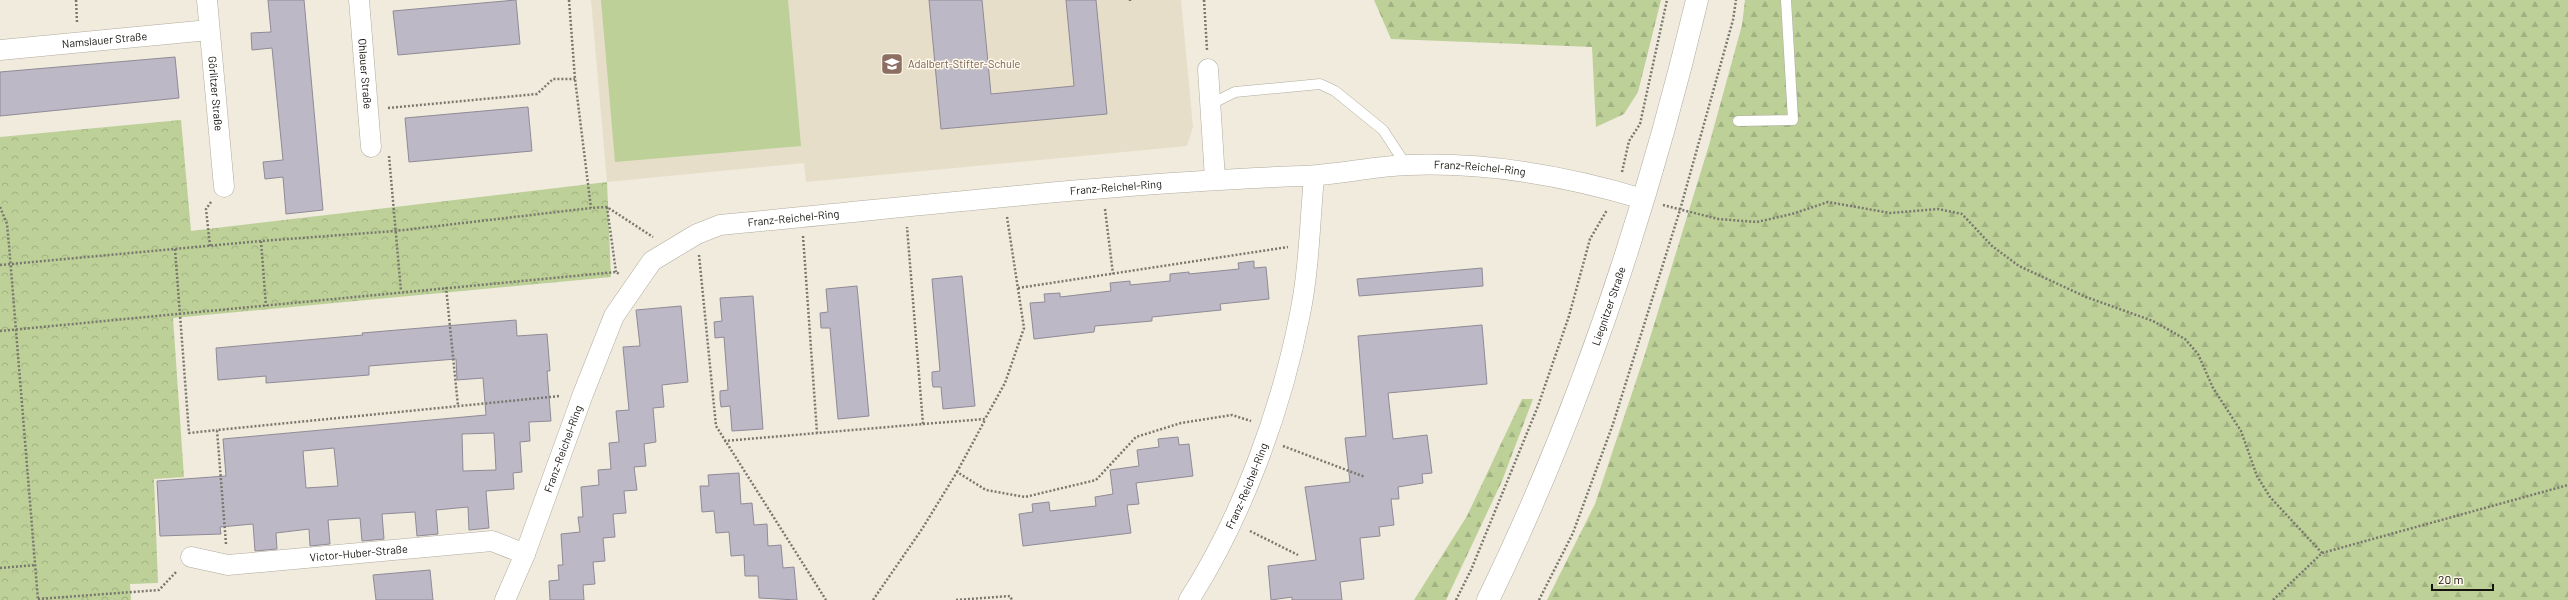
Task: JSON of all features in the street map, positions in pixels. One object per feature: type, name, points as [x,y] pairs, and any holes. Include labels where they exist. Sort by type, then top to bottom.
[{"type":"main road","name":"Liegnitzer Straße","points":[[1488,600],[1523,526],[1586,372],[1643,199],[1697,0]]},
{"type":"street","name":"Görlitzer Straße","points":[[206,0],[224,187]]},
{"type":"street","name":"Ohlauer Straße","points":[[359,0],[367,110],[380,151]]},
{"type":"street","name":"Namslauer Straße","points":[[0,50],[209,30]]},
{"type":"street","points":[[1208,69],[1215,179]]},
{"type":"street","name":"Franz-Reichel-Ring","points":[[505,600],[525,554],[582,394],[614,316],[652,261],[670,248],[697,234],[720,225],[1102,188],[1215,179],[1314,176],[1406,165],[1457,164],[1506,168],[1555,176],[1643,199]]},
{"type":"street","name":"Franz-Reichel-Ring","points":[[1189,600],[1203,578],[1231,522],[1268,433],[1300,314],[1314,176]]},
{"type":"street","name":"Victor-Huber-Straße","points":[[191,557],[228,565],[492,541],[525,554]]},
{"type":"lane","points":[[1738,121],[1793,120],[1786,0]]},
{"type":"lane","points":[[1211,104],[1234,92],[1320,84],[1335,91],[1383,130],[1406,165]]},
{"type":"path","points":[[569,0],[575,79],[591,208]]},
{"type":"path","points":[[1204,0],[1208,69]]},
{"type":"path","points":[[1456,600],[1472,570],[1553,366],[1569,316],[1590,239],[1617,191],[1629,141],[1640,124],[1667,0]]},
{"type":"path","points":[[1539,600],[1573,533],[1613,424],[1680,210],[1733,20],[1736,0]]},
{"type":"path","points":[[367,110],[537,94],[553,78],[575,79]]},
{"type":"path","points":[[380,151],[395,231],[401,291]]},
{"type":"path","points":[[210,246],[206,209],[224,187]]},
{"type":"path","points":[[1102,188],[1113,274]]},
{"type":"path","points":[[873,600],[922,529],[957,472],[1006,383],[1024,328],[1003,197]]},
{"type":"path","points":[[1680,210],[1718,219],[1758,222],[1792,214],[1828,202],[1890,213],[1938,209],[1962,214],[1992,246],[2019,266],[2086,298],[2153,321],[2185,339],[2198,354],[2213,388],[2227,406],[2241,431],[2257,476],[2270,497],[2322,553]]},
{"type":"path","points":[[905,206],[923,424]]},
{"type":"path","points":[[0,207],[7,224],[38,600],[159,590],[191,557]]},
{"type":"path","points":[[0,331],[266,306],[401,291],[616,272],[607,207]]},
{"type":"path","points":[[0,265],[261,241],[395,231],[607,207],[670,248]]},
{"type":"path","points":[[802,218],[817,433]]},
{"type":"path","points":[[697,234],[716,426],[724,441],[826,600]]},
{"type":"path","points":[[261,241],[266,306]]},
{"type":"path","points":[[1018,288],[1308,244]]},
{"type":"path","points":[[175,249],[189,433],[582,394]]},
{"type":"path","points":[[446,287],[458,406]]},
{"type":"path","points":[[957,472],[986,490],[1025,497],[1096,480],[1136,438],[1181,423],[1232,415],[1365,477]]},
{"type":"path","points":[[724,441],[985,419]]},
{"type":"path","points":[[218,430],[228,565]]},
{"type":"path","points":[[2273,600],[2322,553],[2568,485]]},
{"type":"path","points":[[1231,522],[1298,555]]},
{"type":"path","points":[[0,568],[36,565]]},
{"type":"path","points":[[956,600],[1010,596],[1012,600]]},
{"type":"shaded area","name":"Adalbert-Stifter-Schule","points":[[591,0],[1181,0],[1193,127],[1187,146],[806,182],[804,163],[607,182]]},
{"type":"green space","points":[[601,0],[788,0],[801,146],[615,162]]},
{"type":"green space","points":[[1374,0],[1661,0],[1638,92],[1624,114],[1596,127],[1592,47],[1391,39]]},
{"type":"green space","points":[[1745,0],[2568,0],[2568,600],[1547,600],[1595,504],[1645,354],[1709,145],[1742,25]]},
{"type":"green space","points":[[181,120],[191,231],[607,182],[611,277],[173,318],[184,477],[154,479],[158,583],[130,584],[131,600],[0,600],[0,137]]},
{"type":"green space","points":[[1522,399],[1533,399],[1502,481],[1446,600],[1414,600],[1467,516]]},
{"type":"building","points":[[268,0],[304,0],[323,210],[286,214],[283,177],[265,179],[263,162],[283,160],[272,48],[252,50],[251,33],[271,32]]},
{"type":"building","points":[[516,0],[520,44],[398,55],[393,11]]},
{"type":"building","points":[[929,0],[982,0],[991,94],[1074,86],[1066,0],[1096,0],[1107,114],[941,129]]},
{"type":"building","points":[[175,57],[179,98],[0,116],[0,72]]},
{"type":"building","points":[[528,107],[532,151],[409,162],[405,118]]},
{"type":"building","points":[[1254,261],[1254,268],[1266,267],[1269,299],[1220,304],[1221,310],[1152,317],[1152,321],[1095,326],[1094,332],[1034,339],[1030,303],[1045,302],[1044,294],[1060,293],[1060,297],[1111,291],[1110,283],[1130,281],[1130,285],[1170,281],[1170,274],[1189,272],[1189,274],[1239,269],[1238,263]]},
{"type":"building","points":[[1482,268],[1483,286],[1359,296],[1357,279]]},
{"type":"building","points":[[962,276],[975,406],[943,409],[941,387],[933,387],[932,380],[932,372],[940,371],[932,279]]},
{"type":"building","points":[[857,286],[869,416],[838,419],[830,328],[821,328],[820,313],[828,312],[826,289]]},
{"type":"building","points":[[753,296],[763,429],[732,431],[730,406],[721,407],[720,399],[720,391],[728,390],[724,337],[715,338],[714,322],[722,321],[720,298]]},
{"type":"building","points":[[681,306],[688,382],[662,385],[664,407],[653,408],[656,442],[644,444],[646,466],[634,467],[637,490],[624,491],[626,513],[613,514],[615,537],[603,538],[605,561],[593,562],[595,584],[583,585],[584,600],[550,600],[549,581],[559,580],[558,565],[563,565],[561,534],[580,532],[578,517],[583,517],[581,487],[599,485],[598,470],[611,469],[609,443],[619,442],[616,411],[629,410],[623,347],[640,346],[636,310]]},
{"type":"building","points":[[516,320],[517,336],[547,334],[550,371],[547,371],[551,421],[529,422],[530,441],[520,442],[522,472],[513,473],[514,489],[486,491],[489,528],[469,530],[468,507],[436,510],[438,534],[417,536],[415,512],[382,514],[384,539],[362,541],[360,518],[328,520],[330,544],[310,546],[309,529],[276,533],[277,549],[255,551],[253,524],[220,527],[221,534],[160,536],[157,481],[226,476],[223,439],[486,415],[483,378],[457,380],[456,359],[369,366],[369,375],[266,383],[266,376],[218,380],[216,348],[363,335],[362,333]],"holes":[[[494,433],[496,470],[463,471],[462,434]],[[334,448],[338,486],[306,488],[303,451]]]},
{"type":"building","points":[[1482,325],[1487,384],[1388,393],[1393,439],[1427,435],[1432,473],[1422,474],[1423,483],[1398,487],[1399,499],[1391,499],[1394,525],[1379,527],[1380,536],[1360,538],[1364,579],[1340,582],[1342,600],[1292,600],[1292,597],[1271,600],[1268,566],[1316,560],[1305,487],[1350,482],[1345,438],[1366,436],[1358,336]]},
{"type":"building","points":[[1178,437],[1179,445],[1189,444],[1193,476],[1136,483],[1139,504],[1127,505],[1131,533],[1023,546],[1019,514],[1033,512],[1032,504],[1049,502],[1050,511],[1096,506],[1095,497],[1113,494],[1110,470],[1139,466],[1137,450],[1159,447],[1158,439]]},
{"type":"building","points":[[739,473],[741,504],[752,503],[754,525],[767,524],[768,546],[781,545],[783,568],[794,567],[797,600],[759,598],[758,576],[745,576],[744,555],[731,556],[729,532],[716,533],[714,511],[702,512],[700,486],[709,486],[708,475]]},
{"type":"building","points":[[430,570],[433,600],[376,600],[373,575]]},
{"type":"place","name":"Adalbert-Stifter-Schule","points":[[892,64]]}]
